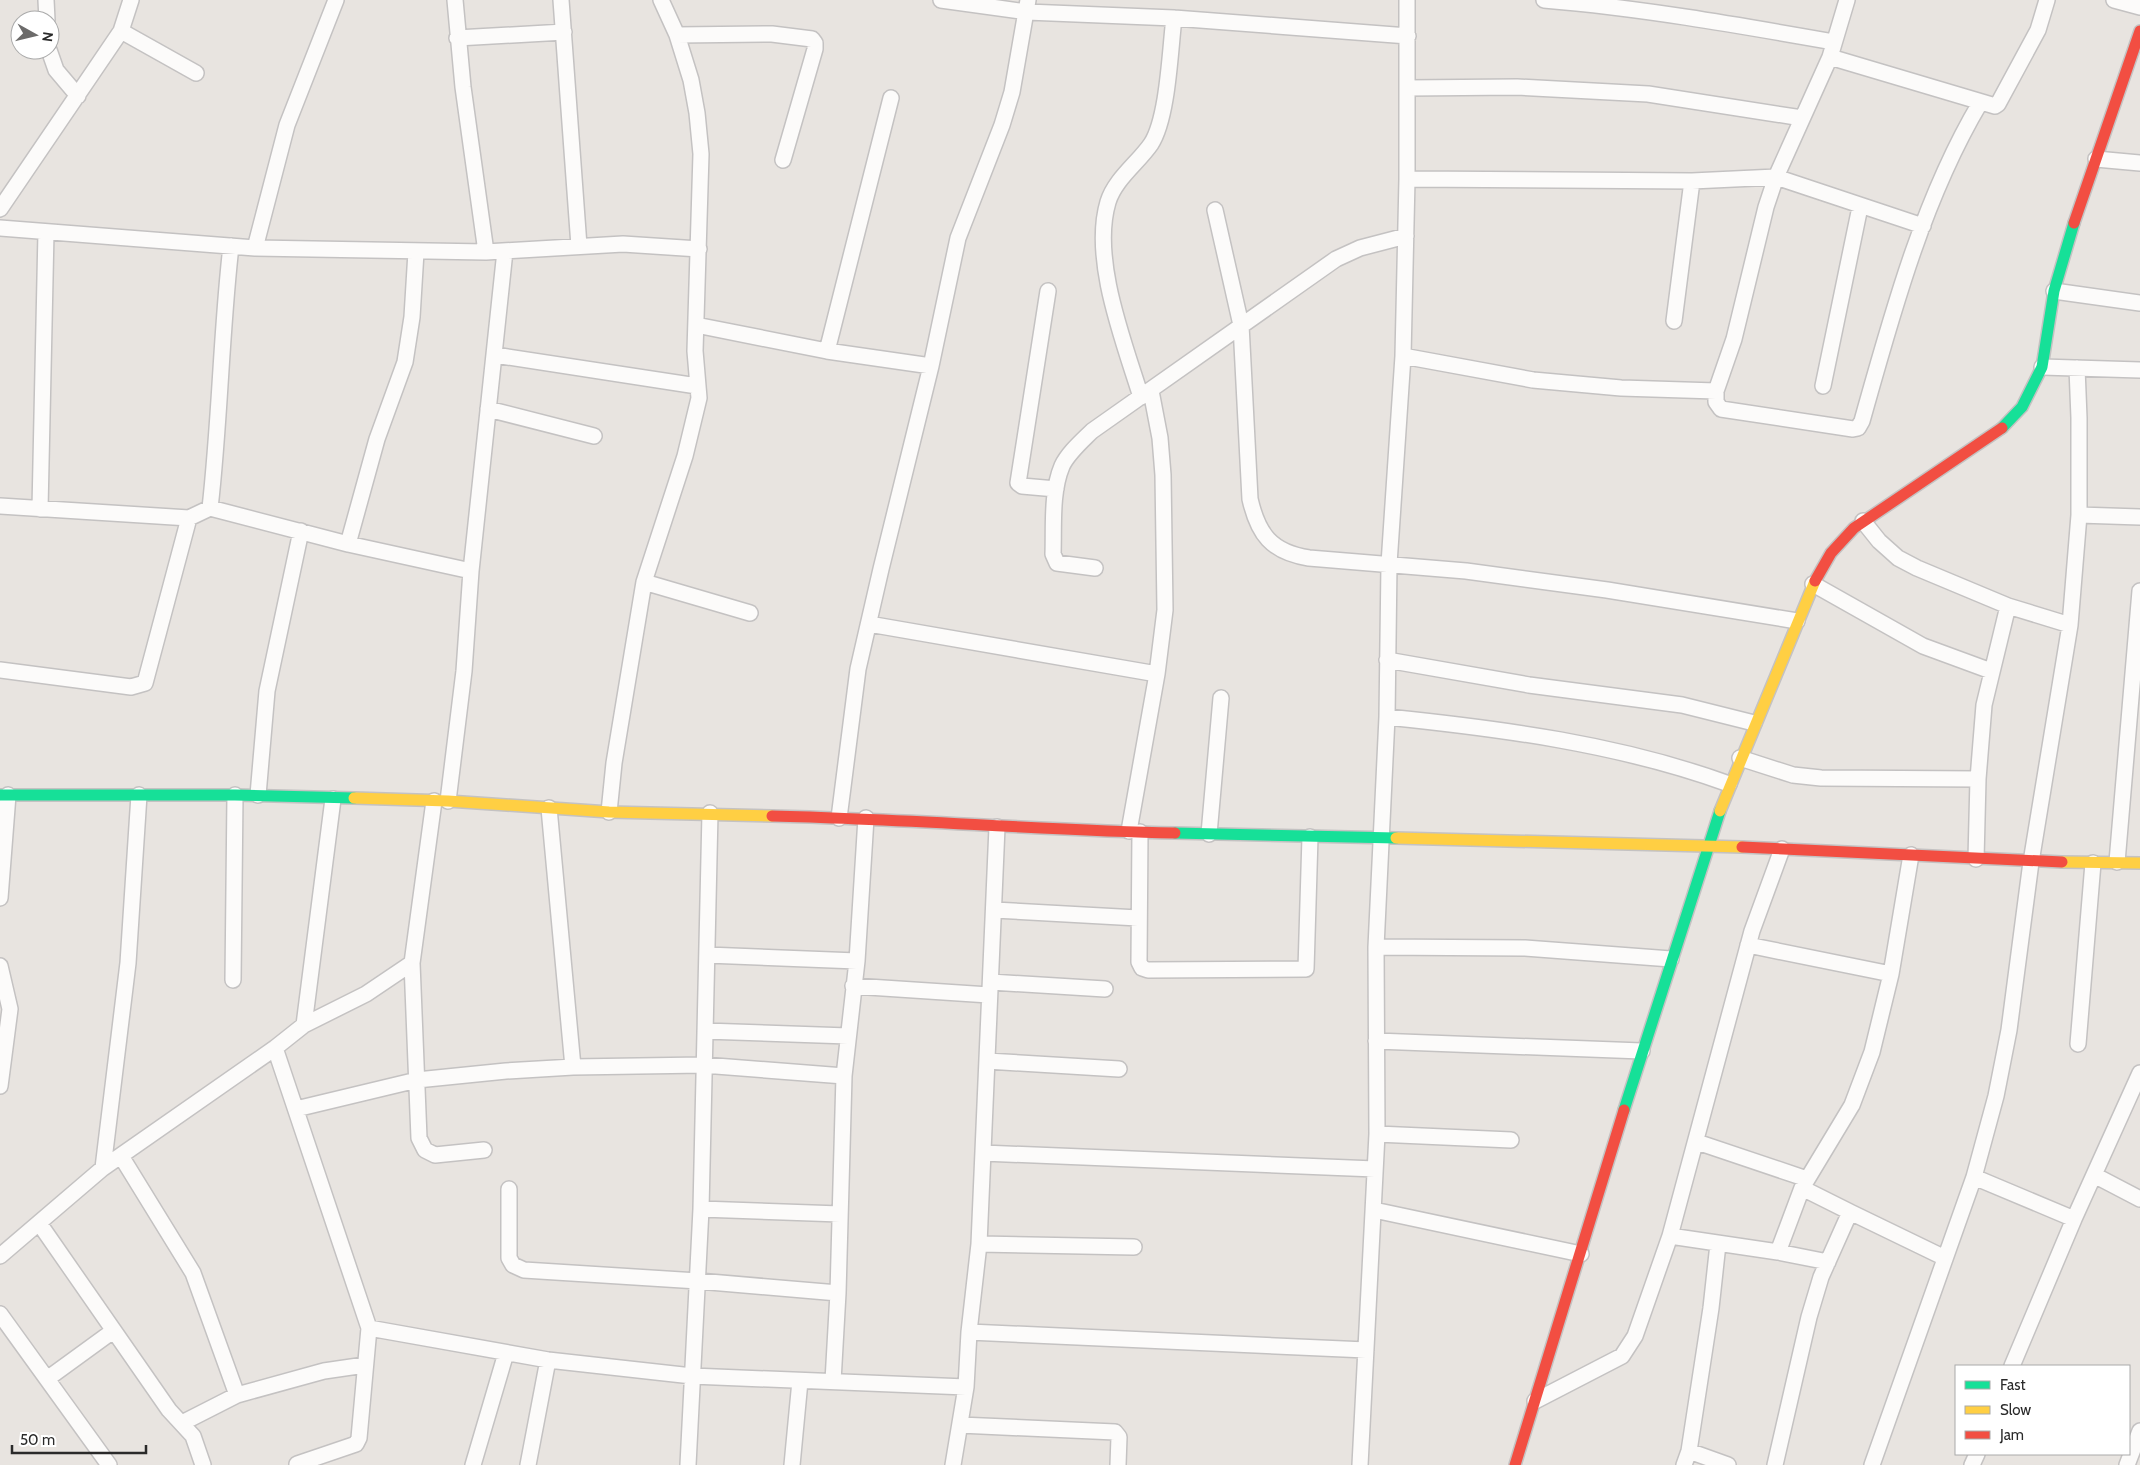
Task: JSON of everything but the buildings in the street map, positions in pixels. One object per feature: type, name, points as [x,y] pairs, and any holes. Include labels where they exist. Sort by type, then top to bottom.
[{"type":"street","points":[[0,209],[121,31],[131,0]]},
{"type":"street","points":[[255,248],[287,125],[336,0]]},
{"type":"street","points":[[454,0],[457,38],[486,252]]},
{"type":"street","points":[[561,0],[579,246]]},
{"type":"street","points":[[609,812],[614,763],[644,582],[685,456],[698,406],[695,351],[701,154],[697,113],[677,36],[662,0]]},
{"type":"street","points":[[944,0],[1408,36]]},
{"type":"street","points":[[1360,1465],[1377,1134],[1376,946],[1379,837],[1386,718],[1389,564],[1403,356],[1408,179],[1407,0]]},
{"type":"street","points":[[1544,0],[1610,6],[1717,21],[1832,50],[1990,106],[1998,104],[2038,30],[2047,0]]},
{"type":"street","points":[[1846,0],[1832,50],[1776,177],[1766,207],[1734,339],[1716,391],[1716,402],[1721,409],[1853,429],[1858,428],[1862,421],[1923,226],[1965,130],[1980,103]]},
{"type":"street","points":[[2114,0],[2140,7]]},
{"type":"street","points":[[839,818],[858,669],[931,366],[958,238],[1012,92],[1027,6]]},
{"type":"street","points":[[1174,18],[1160,121],[1151,143],[1120,180],[1108,200],[1105,220],[1108,283],[1160,438],[1163,474],[1165,610],[1135,831],[1139,962],[1142,968],[1303,970],[1307,967],[1310,837]]},
{"type":"street","points":[[1515,1465],[1642,1050],[1708,845],[1729,784],[1813,584],[1832,553],[1864,521],[2008,423],[2022,407],[2042,367],[2054,291],[2068,240],[2140,30]]},
{"type":"street","points":[[121,31],[196,73]]},
{"type":"street","points":[[457,38],[564,32]]},
{"type":"street","points":[[677,36],[772,34],[812,39],[815,43],[815,49],[783,160]]},
{"type":"street","points":[[52,60],[56,70],[78,96]]},
{"type":"street","points":[[1408,88],[1517,87],[1648,94],[1802,118]]},
{"type":"street","points":[[827,351],[890,98]]},
{"type":"street","points":[[2096,159],[2140,163]]},
{"type":"street","points":[[1408,179],[1692,181],[1776,177],[1860,207],[1923,226]]},
{"type":"street","points":[[1674,321],[1692,181]]},
{"type":"street","points":[[1823,386],[1860,207]]},
{"type":"street","points":[[1216,210],[1241,325],[1250,499],[1255,520],[1270,543],[1290,555],[1466,571],[1607,590],[1797,621]]},
{"type":"street","points":[[0,228],[255,248],[486,252],[632,244],[699,249]]},
{"type":"street","points":[[40,509],[46,232]]},
{"type":"street","points":[[1095,568],[1057,564],[1054,560],[1056,489],[1063,466],[1076,447],[1092,431],[1336,259],[1360,248],[1406,236]]},
{"type":"street","points":[[210,508],[216,460],[222,332],[231,246]]},
{"type":"street","points":[[484,1150],[435,1155],[425,1150],[419,1138],[412,963],[464,671],[471,571],[505,251]]},
{"type":"street","points":[[348,544],[377,439],[405,362],[412,317],[416,252]]},
{"type":"street","points":[[1048,291],[1018,483],[1022,486],[1056,489]]},
{"type":"street","points":[[2054,291],[2140,303]]},
{"type":"street","points":[[696,325],[827,351],[931,366]]},
{"type":"street","points":[[495,355],[697,386]]},
{"type":"street","points":[[1403,356],[1533,380],[1621,388],[1716,391]]},
{"type":"street","points":[[2042,367],[2140,370]]},
{"type":"street","points":[[1872,1465],[1974,1177],[1996,1096],[2009,1030],[2031,862],[2070,625],[2079,515],[2079,418],[2076,368]]},
{"type":"street","points":[[488,409],[594,436]]},
{"type":"street","points":[[0,506],[189,518],[210,508],[348,544],[471,571]]},
{"type":"street","points":[[2079,515],[2140,517]]},
{"type":"street","points":[[0,670],[131,687],[145,682],[189,518]]},
{"type":"street","points":[[1864,521],[1879,541],[1898,558],[2008,606],[2070,625]]},
{"type":"street","points":[[258,795],[267,691],[301,531]]},
{"type":"street","points":[[644,582],[750,613]]},
{"type":"street","points":[[1813,584],[1923,646],[1991,671]]},
{"type":"street","points":[[2117,862],[2138,641],[2140,591]]},
{"type":"street","points":[[1976,859],[1978,779],[1984,705],[2008,606]]},
{"type":"street","points":[[869,624],[1157,674]]},
{"type":"street","points":[[1387,660],[1529,685],[1682,705],[1754,723]]},
{"type":"street","points":[[1209,834],[1221,698]]},
{"type":"street","points":[[1386,718],[1549,737],[1685,768],[1729,784]]},
{"type":"street","points":[[1740,758],[1793,775],[1821,778],[1978,779]]},
{"type":"street","points":[[232,980],[235,794]]},
{"type":"street","points":[[0,898],[4,795],[235,794],[333,799],[441,801],[609,812],[866,818],[997,827],[1310,837],[1708,845],[2031,862],[2140,863]]},
{"type":"street","points":[[103,1168],[128,963],[139,795]]},
{"type":"street","points":[[304,1025],[333,799]]},
{"type":"street","points":[[549,808],[573,1067]]},
{"type":"street","points":[[688,1465],[702,1209],[710,813]]},
{"type":"street","points":[[833,1381],[838,1293],[844,1076],[857,961],[866,818]]},
{"type":"street","points":[[953,1465],[966,1387],[969,1332],[979,1244],[997,827]]},
{"type":"street","points":[[1535,1401],[1622,1356],[1635,1336],[1670,1236],[1697,1142],[1748,945],[1782,849]]},
{"type":"street","points":[[1778,1252],[1804,1184],[1852,1104],[1872,1052],[1891,974],[1911,856]]},
{"type":"street","points":[[2078,1044],[2093,864]]},
{"type":"street","points":[[994,910],[1138,918]]},
{"type":"street","points":[[1748,945],[1891,974]]},
{"type":"street","points":[[1376,946],[1525,948],[1671,959]]},
{"type":"street","points":[[707,955],[857,961]]},
{"type":"street","points":[[0,1256],[103,1168],[275,1048],[304,1025],[366,994],[412,963]]},
{"type":"street","points":[[0,966],[3,989],[10,1009],[0,1086]]},
{"type":"street","points":[[853,986],[1105,990]]},
{"type":"street","points":[[705,1031],[848,1036]]},
{"type":"street","points":[[1376,1040],[1642,1050]]},
{"type":"street","points":[[275,1048],[369,1328],[359,1438],[356,1444],[297,1464]]},
{"type":"street","points":[[987,1061],[1119,1069]]},
{"type":"street","points":[[296,1109],[416,1080],[460,1074],[573,1067],[704,1065],[844,1076]]},
{"type":"street","points":[[2012,1365],[2074,1219],[2140,1073]]},
{"type":"street","points":[[1377,1134],[1511,1140]]},
{"type":"street","points":[[1697,1142],[1804,1184],[1850,1212],[1945,1258]]},
{"type":"street","points":[[983,1153],[1375,1169]]},
{"type":"street","points":[[121,1156],[193,1273],[237,1395]]},
{"type":"street","points":[[2094,1176],[2140,1199]]},
{"type":"street","points":[[1974,1177],[2074,1219]]},
{"type":"street","points":[[509,1189],[509,1258],[513,1265],[524,1270],[698,1281],[838,1293]]},
{"type":"street","points":[[702,1209],[840,1214]]},
{"type":"street","points":[[1374,1210],[1581,1254]]},
{"type":"street","points":[[1775,1465],[1809,1317],[1828,1262],[1850,1212]]},
{"type":"street","points":[[39,1223],[169,1410],[193,1436],[203,1465]]},
{"type":"street","points":[[1670,1236],[1778,1252],[1828,1262]]},
{"type":"street","points":[[979,1244],[1134,1247]]},
{"type":"street","points":[[1718,1244],[1711,1308],[1686,1458],[1728,1465]]},
{"type":"street","points":[[0,1314],[107,1464]]},
{"type":"street","points":[[369,1328],[548,1360],[692,1376],[966,1387]]},
{"type":"street","points":[[47,1379],[113,1330]]},
{"type":"street","points":[[969,1332],[1366,1350]]},
{"type":"street","points":[[473,1465],[506,1353]]},
{"type":"street","points":[[528,1465],[548,1360]]},
{"type":"street","points":[[182,1423],[237,1395],[324,1371],[365,1365]]},
{"type":"street","points":[[792,1465],[800,1381]]},
{"type":"street","points":[[960,1425],[1115,1432],[1119,1437],[1118,1465]]},
{"type":"street","points":[[2127,1465],[2140,1430]]},
{"type":"traffic: fast","points":[[2002,428],[2022,407],[2042,367],[2054,291],[2074,223]]},
{"type":"traffic: fast","points":[[0,795],[235,795],[354,798]]},
{"type":"traffic: fast","points":[[1624,1110],[1720,811]]},
{"type":"traffic: fast","points":[[1175,833],[1396,838]]},
{"type":"traffic: slow","points":[[1720,811],[1815,581]]},
{"type":"traffic: slow","points":[[354,798],[448,801],[609,812],[772,816]]},
{"type":"traffic: slow","points":[[1396,838],[1742,847]]},
{"type":"traffic: slow","points":[[2062,862],[2140,863]]},
{"type":"traffic: jam","points":[[2074,223],[2140,31]]},
{"type":"traffic: jam","points":[[1815,581],[1831,553],[1854,528],[2002,428]]},
{"type":"traffic: jam","points":[[772,816],[1175,833]]},
{"type":"traffic: jam","points":[[1742,847],[2062,862]]},
{"type":"traffic: jam","points":[[1515,1465],[1624,1110]]}]
